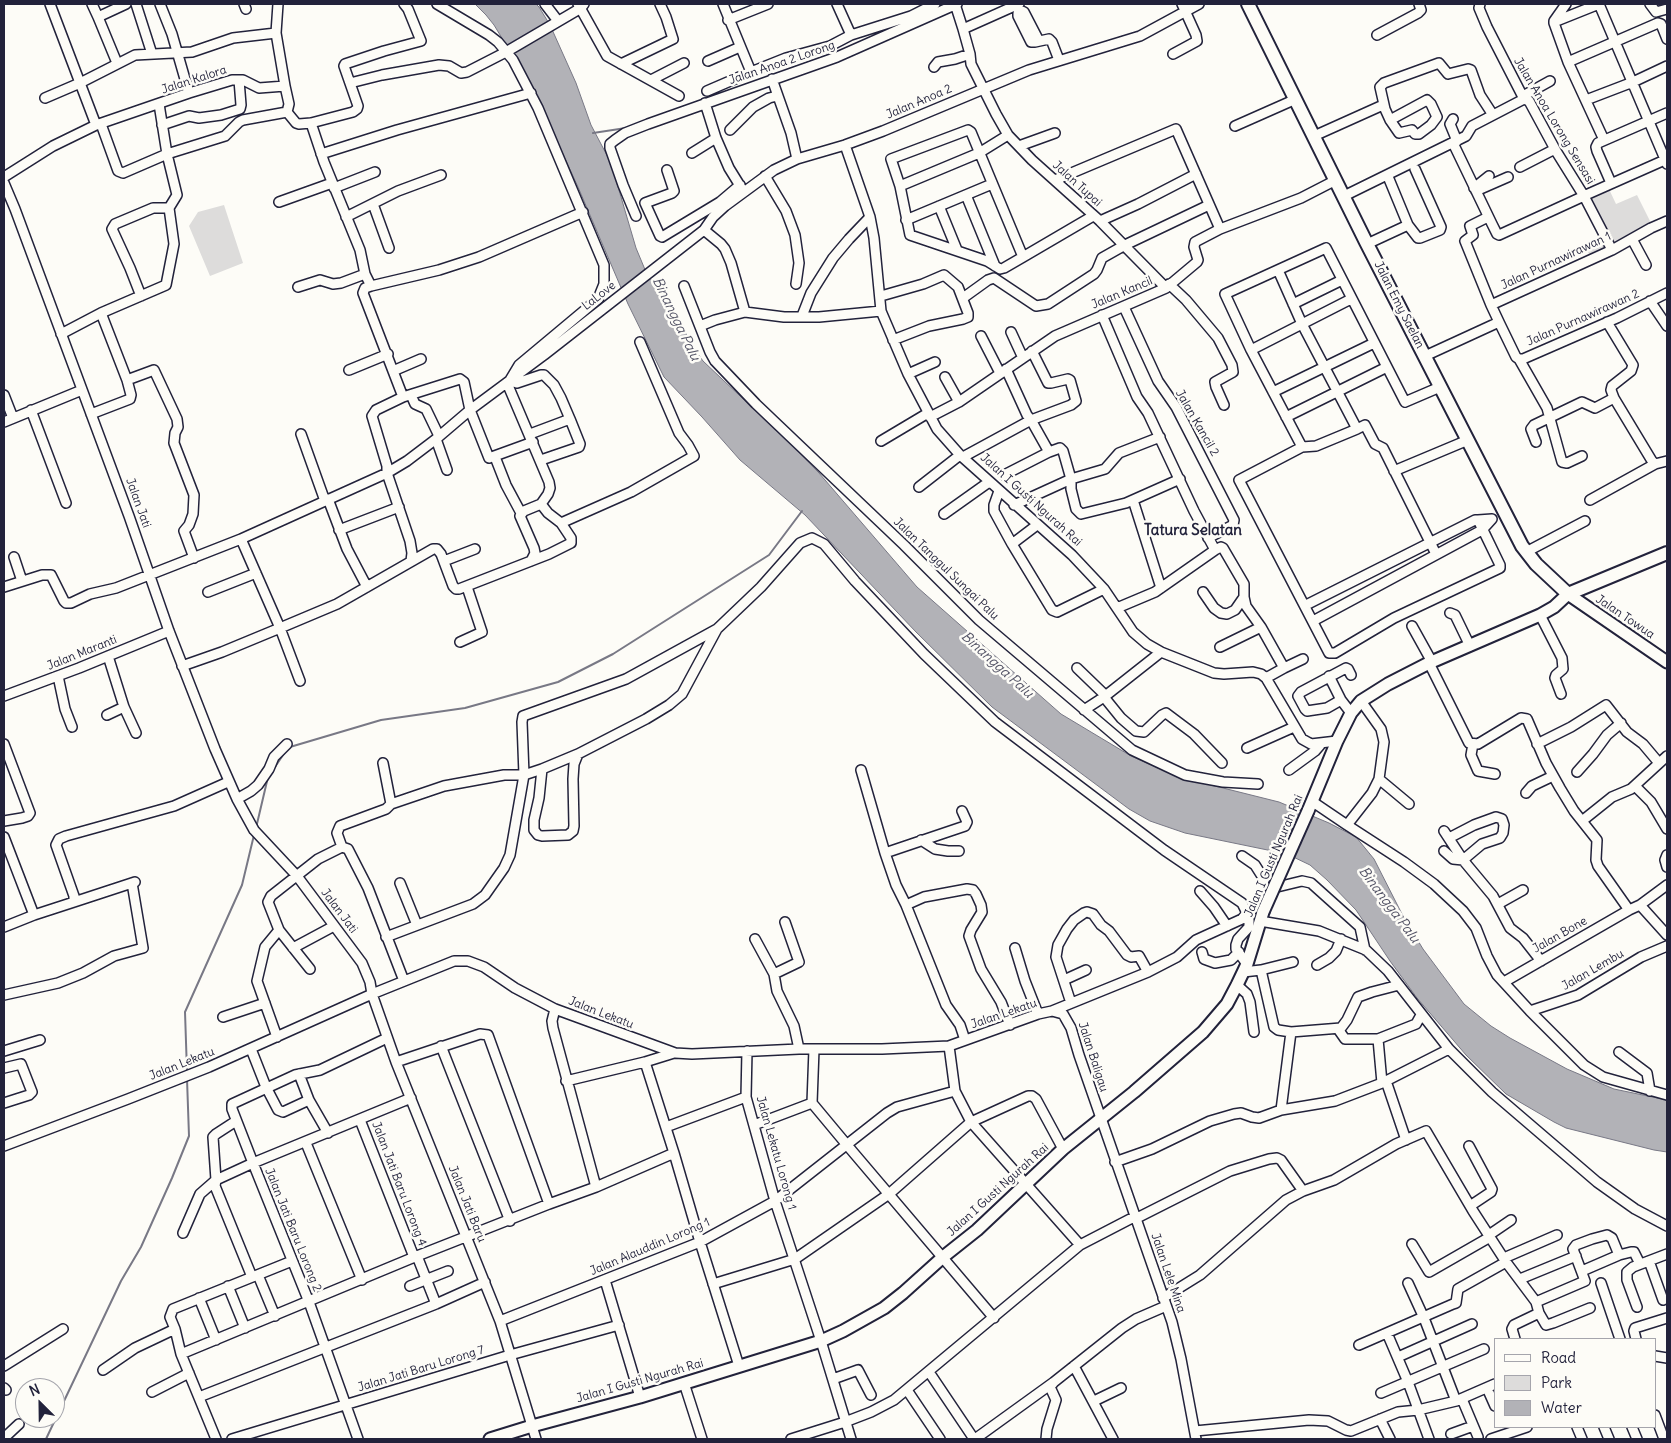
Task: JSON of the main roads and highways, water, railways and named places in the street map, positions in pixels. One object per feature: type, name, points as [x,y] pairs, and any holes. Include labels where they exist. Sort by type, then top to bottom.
[{"type":"highway","name":"Jalan Emy Saelan","points":[[1248,4],[1367,244],[1504,513],[1526,552],[1568,594]]},
{"type":"highway","points":[[1568,594],[1667,553]]},
{"type":"main road","name":"Jalan I Gusti Ngurah Rai","points":[[490,1439],[640,1397],[821,1340],[857,1324],[903,1294],[1027,1185],[1063,1149],[1101,1120],[1203,1032],[1221,1011],[1238,985],[1262,917],[1311,806],[1337,741],[1351,713],[1361,701],[1388,684],[1430,662],[1540,615],[1554,607],[1568,594]]},
{"type":"main road","name":"Jalan Towua","points":[[1568,594],[1667,662]]},
{"type":"water","name":"Binangga Palu","points":[[475,4],[536,4],[539,7],[550,25],[576,83],[591,125],[611,163],[636,248],[646,272],[669,303],[695,350],[703,361],[819,473],[917,587],[1061,714],[1131,756],[1179,777],[1279,802],[1329,823],[1356,837],[1374,859],[1403,916],[1423,949],[1464,1004],[1491,1026],[1510,1038],[1567,1069],[1614,1089],[1667,1100],[1667,1152],[1566,1128],[1506,1094],[1466,1055],[1417,998],[1356,910],[1310,865],[1287,854],[1185,833],[1150,821],[1129,809],[992,707],[916,632],[805,515],[740,460],[664,377],[628,304],[534,91],[494,25]]},
{"type":"waterway","points":[[743,86],[755,82]]},
{"type":"waterway","points":[[593,133],[626,128]]},
{"type":"waterway","points":[[290,747],[381,720],[465,708],[558,682],[613,654],[769,555],[802,511]]},
{"type":"waterway","points":[[275,767],[285,752]]},
{"type":"waterway","points":[[256,828],[268,777]]},
{"type":"waterway","points":[[187,1072],[185,1012],[242,885],[254,835]]},
{"type":"waterway","points":[[46,1439],[121,1281],[141,1247],[189,1136],[187,1079]]},
{"type":"district","name":"Tatura Selatan","points":[[1193,531]]}]
